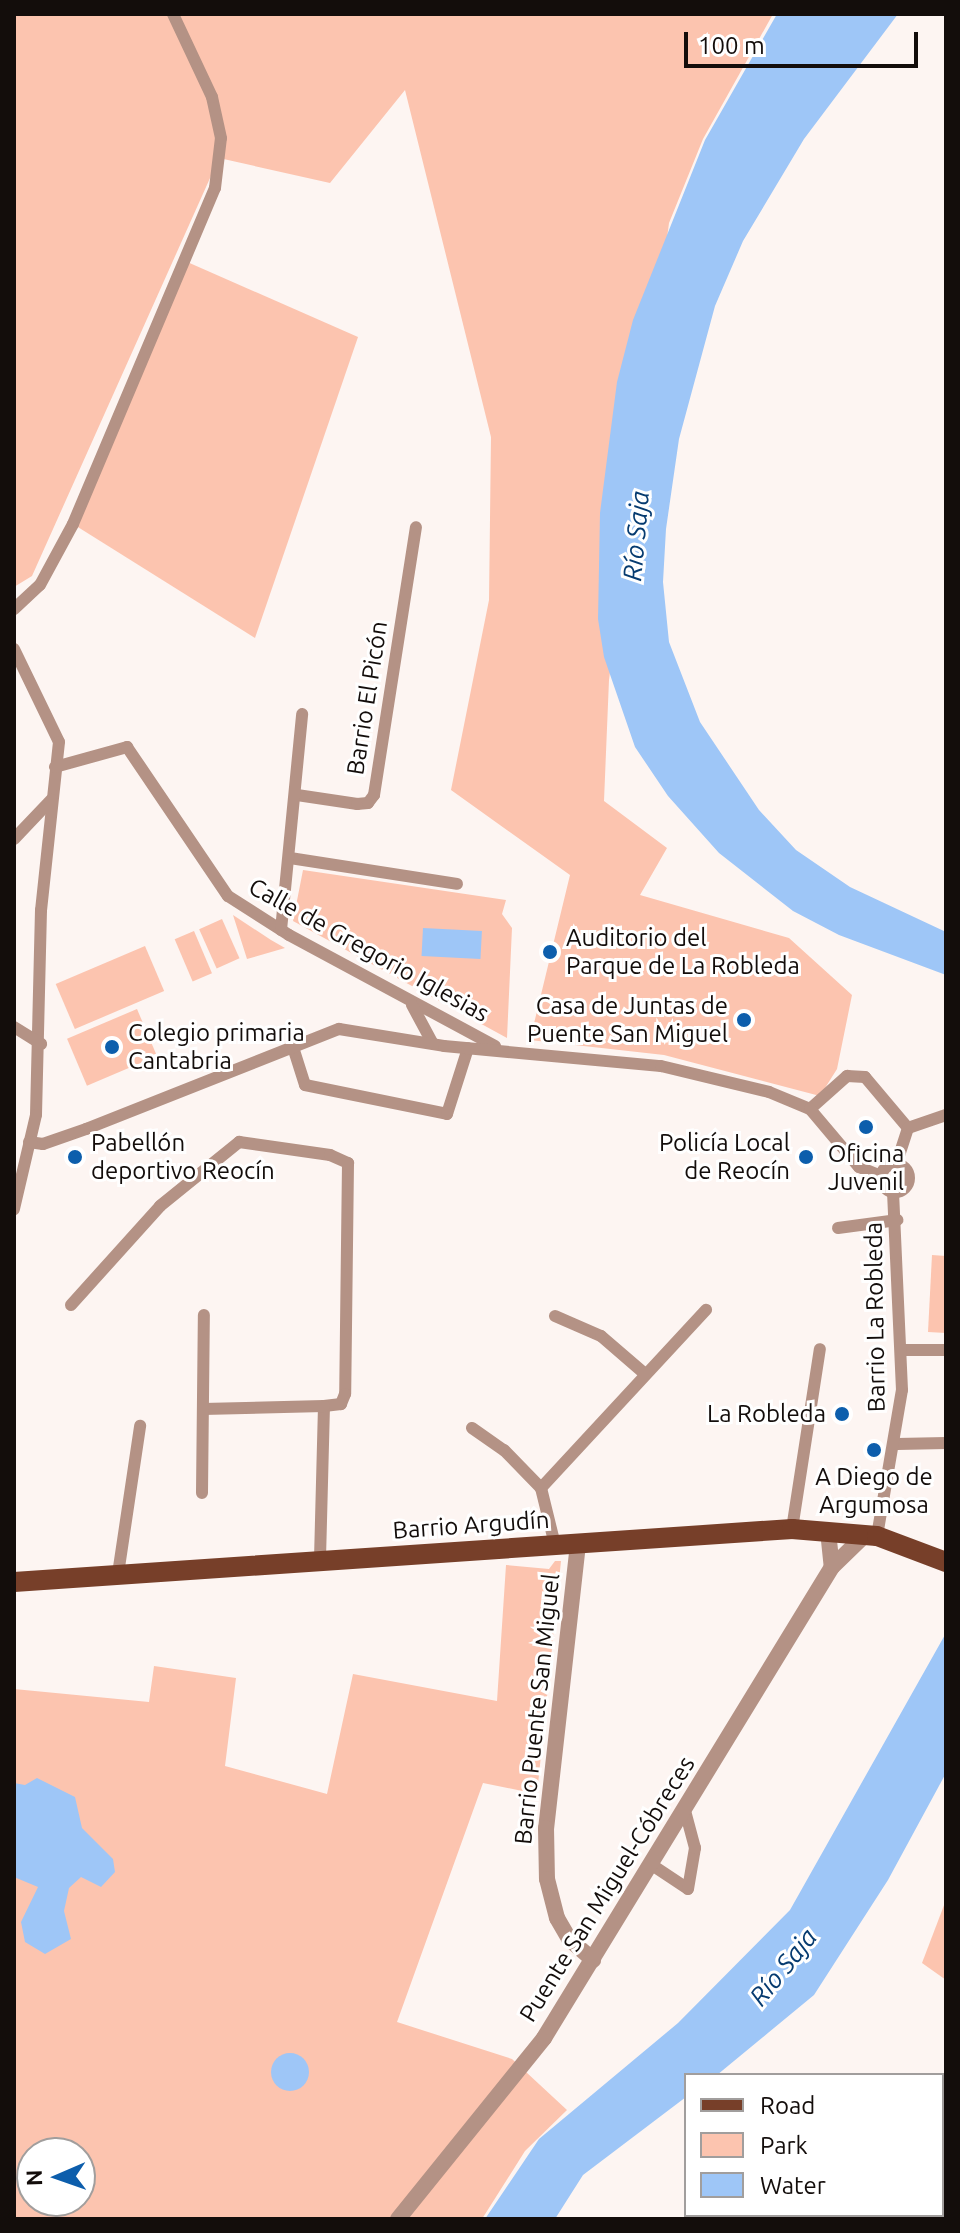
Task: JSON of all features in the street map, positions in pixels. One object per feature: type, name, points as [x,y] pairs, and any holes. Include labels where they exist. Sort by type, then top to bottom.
[{"type":"main road","name":"Barrio Argudín","points":[[14,1582],[792,1529],[872,1535],[937,1558]]},
{"type":"street","points":[[14,609],[40,585],[73,524],[215,188],[221,138],[212,97],[173,14]]},
{"type":"street","name":"Barrio El Picón","points":[[297,795],[357,804],[368,803],[374,795],[416,527]]},
{"type":"street","points":[[14,649],[59,742],[40,922],[41,1044],[29,1142],[14,1209]]},
{"type":"street","points":[[281,930],[297,795],[302,714]]},
{"type":"street","name":"Calle de Gregorio Iglesias","points":[[55,767],[127,747],[228,896],[281,930],[500,1049]]},
{"type":"street","points":[[14,839],[51,800]]},
{"type":"street","points":[[290,858],[457,884]]},
{"type":"street","points":[[410,1002],[433,1044]]},
{"type":"street","points":[[14,1027],[41,1044]]},
{"type":"street","name":"Barrio La Robleda","points":[[29,1142],[43,1144],[86,1129],[292,1044],[339,1029],[433,1044],[661,1066],[769,1092],[810,1109],[859,1167],[881,1176],[884,1186],[893,1192],[897,1220],[901,1350],[897,1444],[872,1535]]},
{"type":"street","points":[[292,1044],[305,1085],[447,1114],[468,1048]]},
{"type":"street","points":[[810,1109],[847,1076],[856,1075],[882,1093],[908,1128],[946,1115]]},
{"type":"street","name":"Barrio La Robleda","points":[[893,1192],[903,1189],[909,1179],[896,1164],[908,1128]]},
{"type":"street","points":[[71,1305],[160,1206],[221,1152],[239,1142],[330,1155],[348,1163],[345,1379],[341,1404],[203,1409]]},
{"type":"street","points":[[881,1176],[886,1167],[896,1164]]},
{"type":"street","points":[[838,1228],[897,1220]]},
{"type":"street","points":[[541,1488],[706,1310]]},
{"type":"street","points":[[202,1493],[204,1315]]},
{"type":"street","points":[[555,1316],[601,1336],[645,1374]]},
{"type":"street","points":[[792,1529],[820,1349]]},
{"type":"street","points":[[901,1350],[946,1350]]},
{"type":"street","points":[[320,1561],[324,1406]]},
{"type":"street","points":[[118,1574],[140,1426]]},
{"type":"street","points":[[472,1428],[504,1450],[541,1488],[555,1545]]},
{"type":"street","points":[[897,1444],[946,1443]]},
{"type":"street","points":[[828,1531],[832,1567]]},
{"type":"street","name":"Puente San Miguel-Cóbreces","points":[[398,2219],[519,2073],[652,1865],[832,1567],[872,1535]]},
{"type":"street","name":"Barrio Puente San Miguel","points":[[578,1544],[548,1812],[547,1879],[557,1918],[569,1939],[593,1960]]},
{"type":"street","points":[[652,1865],[688,1889],[695,1848],[685,1811]]},
{"type":"green space","points":[[14,14],[773,14],[703,139],[669,223],[609,680],[604,801],[667,848],[640,895],[789,938],[852,995],[837,1069],[820,1096],[664,1055],[530,1040],[570,875],[451,790],[489,600],[491,437],[405,90],[330,183],[219,158],[32,576],[14,587]]},
{"type":"green space","points":[[185,261],[358,337],[255,638],[73,524]]},
{"type":"green space","points":[[303,870],[506,900],[502,914],[512,928],[507,1038],[293,921]]},
{"type":"green space","points":[[233,915],[271,940],[285,948],[247,959]]},
{"type":"green space","points":[[222,919],[239,958],[217,968],[199,929]]},
{"type":"green space","points":[[194,931],[212,973],[193,982],[175,939]]},
{"type":"green space","points":[[145,946],[164,991],[75,1029],[56,984]]},
{"type":"green space","name":"Colegio primaria Cantabria","points":[[137,1009],[157,1056],[87,1086],[67,1039]]},
{"type":"green space","points":[[932,1255],[946,1256],[946,1333],[928,1332]]},
{"type":"green space","points":[[555,1561],[561,1561],[537,1794],[483,1783],[397,2022],[512,2059],[567,2110],[525,2151],[482,2219],[14,2219],[14,1689],[149,1702],[154,1666],[236,1678],[225,1766],[327,1794],[353,1674],[497,1701],[506,1565],[549,1569]]},
{"type":"green space","points":[[946,1900],[946,1980],[922,1963]]},
{"type":"water","name":"Río Saja","points":[[777,14],[898,14],[804,139],[743,241],[715,306],[679,439],[666,529],[663,582],[669,642],[700,722],[759,810],[796,850],[850,887],[946,932],[946,975],[839,935],[793,911],[719,853],[668,796],[635,747],[604,657],[598,619],[600,513],[617,382],[633,320],[705,140]]},
{"type":"water","points":[[423,928],[482,931],[480,959],[422,956]]},
{"type":"water","name":"Río Saja","points":[[946,1633],[946,1773],[888,1880],[814,1995],[719,2073],[684,2073],[684,2099],[583,2175],[555,2219],[485,2219],[539,2139],[678,2023],[790,1910]]},
{"type":"water","points":[[37,1778],[75,1797],[82,1828],[113,1859],[115,1872],[101,1887],[81,1877],[69,1888],[64,1911],[71,1939],[45,1954],[25,1942],[21,1922],[38,1887],[14,1877],[14,1783],[25,1785]]},
{"type":"water","points":[[290,2053],[303,2059],[309,2072],[303,2085],[290,2091],[277,2085],[271,2072],[277,2059]]},
{"type":"place","name":"Auditorio del Parque de La Robleda","points":[[550,952]]},
{"type":"place","name":"Casa de Juntas de Puente San Miguel","points":[[744,1020]]},
{"type":"place","name":"Colegio primaria Cantabria","points":[[112,1047]]},
{"type":"place","name":"Oficina Juvenil","points":[[866,1127]]},
{"type":"place","name":"Pabellón deportivo Reocín","points":[[75,1157]]},
{"type":"place","name":"Policía Local de Reocín","points":[[806,1157]]},
{"type":"place","name":"La Robleda","points":[[842,1414]]},
{"type":"place","name":"A Diego de Argumosa","points":[[874,1450]]}]
